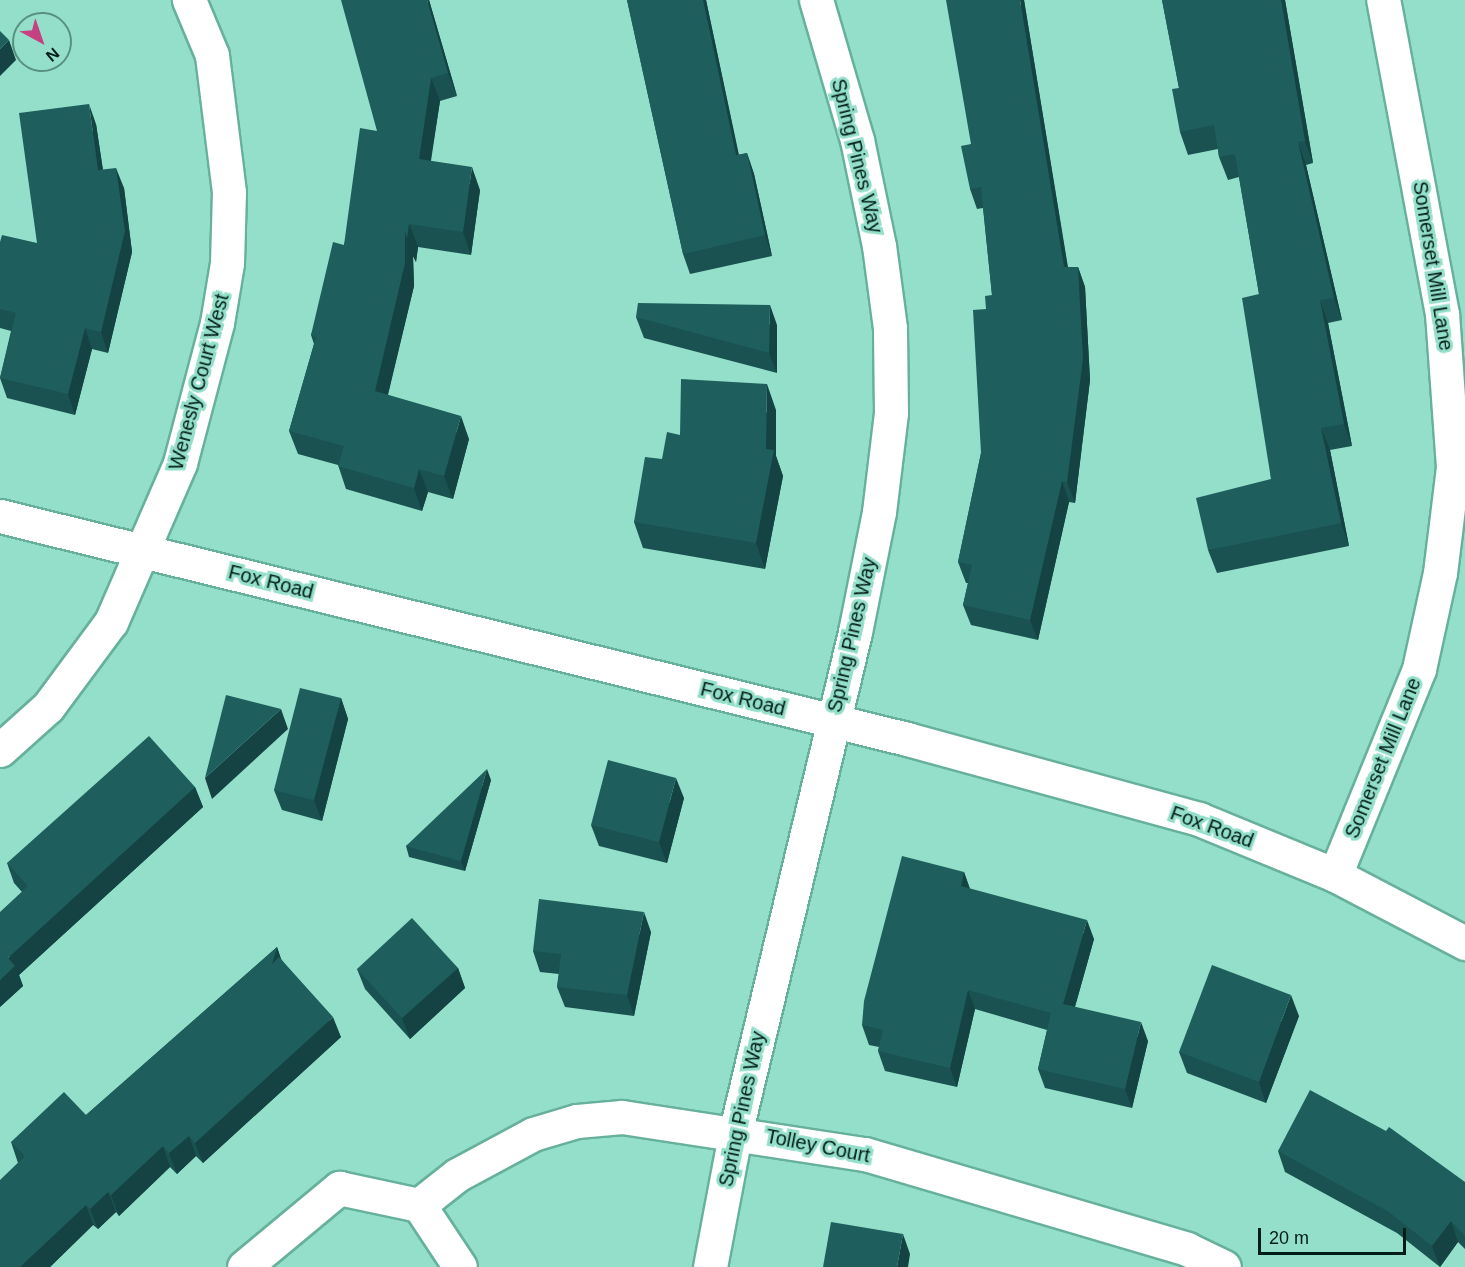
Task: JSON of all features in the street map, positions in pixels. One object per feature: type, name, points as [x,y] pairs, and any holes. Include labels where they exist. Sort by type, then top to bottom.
[{"type":"street","name":"Wenesly Court West","points":[[0,750],[48,707],[111,622],[180,463],[227,262],[230,192],[223,122],[212,55],[189,0]]},
{"type":"street","name":"Spring Pines Way","points":[[710,1267],[736,1131],[833,721],[879,512],[891,413],[890,328],[857,140],[816,0]]},
{"type":"street","name":"Somerset Mill Lane","points":[[1335,875],[1419,669],[1440,573],[1453,467],[1442,314],[1383,0]]},
{"type":"street","name":"Fox Road","points":[[0,516],[833,721],[1199,819],[1335,875],[1465,943]]},
{"type":"street","name":"Tolley Court","points":[[418,1205],[489,1156],[577,1121],[622,1117],[736,1131],[865,1154],[1022,1197],[1187,1249],[1224,1267]]},
{"type":"street","points":[[244,1267],[339,1188],[418,1205],[460,1267]]},
{"type":"building","points":[[341,0],[427,0],[448,73],[431,78],[419,159],[472,167],[463,232],[409,224],[407,239],[405,231],[405,263],[375,391],[461,416],[444,476],[419,469],[414,488],[338,466],[344,446],[289,431],[316,337],[311,335],[333,242],[344,245],[360,128],[377,131]]},
{"type":"building","points":[[627,0],[703,0],[736,155],[747,153],[765,235],[683,254]]},
{"type":"building","points":[[946,0],[1020,0],[1064,267],[1078,267],[1083,359],[1067,482],[1062,481],[1030,620],[963,605],[972,565],[958,562],[981,453],[973,310],[986,309],[985,296],[992,295],[981,187],[970,189],[961,146],[971,144]]},
{"type":"building","points":[[1162,0],[1281,0],[1305,141],[1298,142],[1334,298],[1320,300],[1344,424],[1321,428],[1341,523],[1208,550],[1196,498],[1271,479],[1242,298],[1259,294],[1235,154],[1219,157],[1214,125],[1180,132],[1172,89],[1179,88]]},
{"type":"building","points":[[0,31],[9,40],[0,49]]},
{"type":"building","points":[[89,104],[98,170],[116,168],[125,231],[101,332],[85,328],[68,394],[0,378],[16,313],[0,309],[0,242],[2,235],[37,243],[19,113]]},
{"type":"building","points":[[638,303],[770,305],[769,353],[636,317]]},
{"type":"building","points":[[681,379],[767,384],[766,449],[774,450],[756,543],[634,522],[645,457],[662,459],[667,432],[680,435]]},
{"type":"building","points":[[300,688],[341,698],[314,800],[274,790]]},
{"type":"building","points":[[226,695],[281,709],[205,778]]},
{"type":"building","points":[[149,736],[195,787],[8,958],[15,966],[0,980],[0,912],[28,886],[7,863]]},
{"type":"building","points":[[608,760],[676,778],[659,842],[591,825]]},
{"type":"building","points":[[487,769],[461,861],[406,846]]},
{"type":"building","points":[[902,856],[964,872],[961,886],[1087,920],[1063,1004],[1141,1022],[1125,1089],[1038,1069],[1051,1013],[968,990],[950,1068],[878,1051],[883,1030],[862,1025],[864,1001]]},
{"type":"building","points":[[539,899],[644,912],[627,995],[557,987],[561,954],[533,951]]},
{"type":"building","points":[[412,918],[458,968],[402,1018],[357,969]]},
{"type":"building","points":[[277,947],[272,964],[279,957],[333,1017],[195,1143],[189,1136],[169,1153],[163,1146],[111,1195],[108,1192],[90,1209],[86,1205],[20,1267],[0,1267],[0,1180],[25,1156],[11,1142],[64,1092],[86,1115]]},
{"type":"building","points":[[1212,965],[1291,995],[1259,1082],[1179,1052]]},
{"type":"building","points":[[1310,1090],[1386,1131],[1389,1127],[1465,1182],[1465,1236],[1451,1221],[1432,1246],[1389,1212],[1278,1151]]},
{"type":"building","points":[[831,1222],[903,1234],[897,1267],[823,1267]]}]
